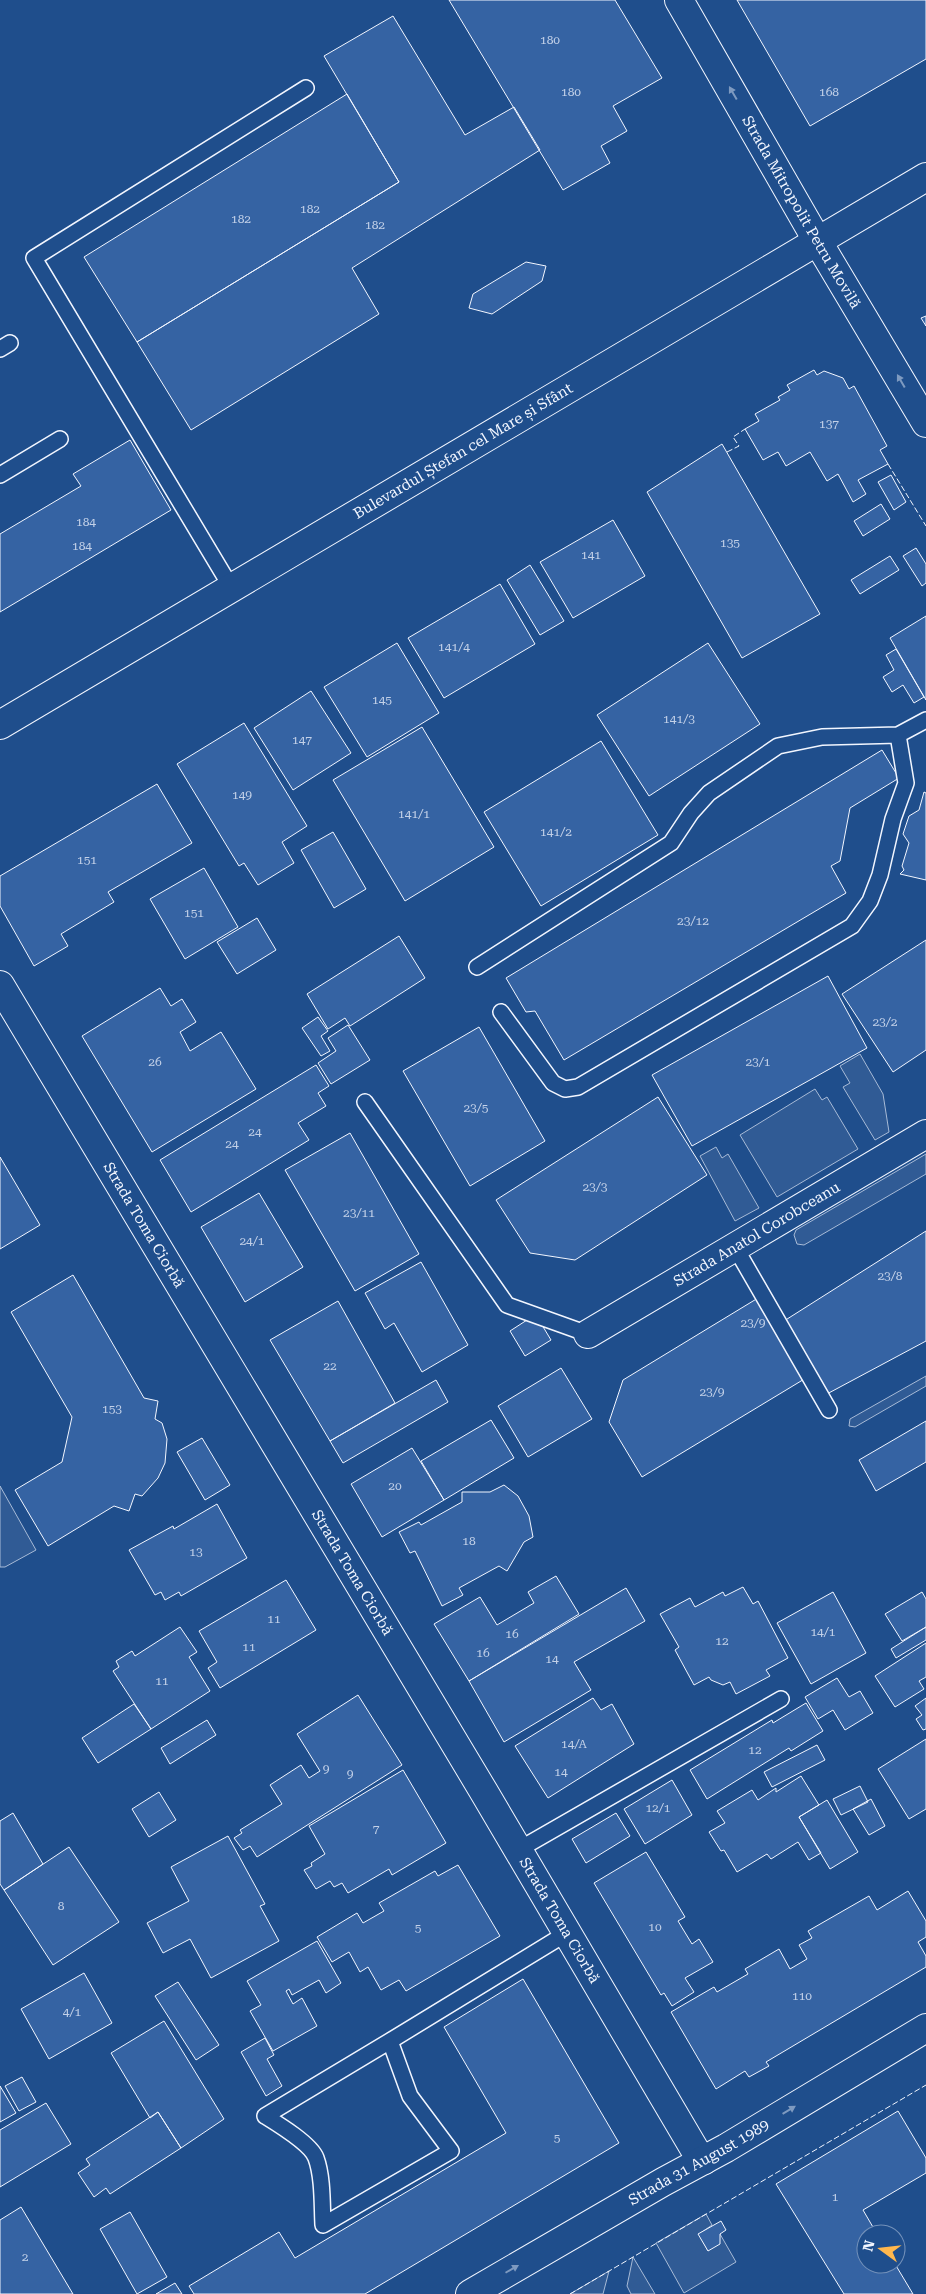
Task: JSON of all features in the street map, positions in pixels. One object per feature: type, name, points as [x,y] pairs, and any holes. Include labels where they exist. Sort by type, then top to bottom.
[{"type":"street","name":"Strada Mitropolit Petru Movilă","points":[[679,0],[818,242],[926,423]]},
{"type":"street","name":"Bulevardul Ștefan cel Mare și Sfânt","points":[[0,725],[926,177]]},
{"type":"street","name":"Strada Toma Ciorbă","points":[[0,985],[518,1850],[695,2150],[704,2160]]},
{"type":"street","name":"Strada Anatol Corobceanu","points":[[588,1334],[926,1134]]},
{"type":"street","name":"Strada 31 August 1989","points":[[470,2294],[704,2160],[926,2028]]},
{"type":"lane","points":[[231,587],[34,258],[306,88]]},
{"type":"lane","points":[[0,475],[60,438]]},
{"type":"lane","points":[[477,967],[671,843],[691,813],[709,793],[778,746],[822,737],[898,735],[926,720]]},
{"type":"lane","points":[[501,1012],[553,1083],[565,1089],[578,1087],[852,926],[870,901],[880,875],[893,819],[906,783],[898,735]]},
{"type":"lane","points":[[365,1102],[507,1305],[588,1334]]},
{"type":"lane","points":[[735,1247],[829,1410]]},
{"type":"lane","points":[[518,1850],[781,1699]]},
{"type":"lane","points":[[390,2041],[410,2096],[452,2151],[323,2225],[322,2191],[316,2157],[291,2132],[265,2116],[567,1933]]},
{"type":"shaded area","points":[[860,1054],[883,1094],[889,1132],[875,1140],[843,1087],[850,1083],[840,1066]]},
{"type":"shaded area","points":[[815,1089],[822,1100],[827,1097],[858,1149],[777,1197],[740,1135]]},
{"type":"shaded area","points":[[716,1147],[722,1158],[728,1154],[759,1208],[735,1221],[700,1156]]},
{"type":"shaded area","points":[[926,1154],[926,1174],[804,1245],[797,1244],[794,1235],[796,1230]]},
{"type":"shaded area","points":[[926,1376],[926,1386],[855,1427],[849,1426],[850,1419]]},
{"type":"shaded area","points":[[0,1486],[36,1550],[5,1567],[0,1567]]},
{"type":"shaded area","points":[[706,2214],[712,2225],[699,2234],[708,2251],[720,2234],[736,2262],[684,2293],[656,2243]]},
{"type":"shaded area","points":[[633,2257],[655,2294],[631,2294],[627,2286]]},
{"type":"shaded area","points":[[609,2271],[603,2294],[570,2294]]},
{"type":"building","points":[[449,0],[615,0],[662,78],[613,106],[627,131],[601,146],[610,163],[563,190]]},
{"type":"building","points":[[737,0],[926,0],[926,59],[810,126]]},
{"type":"building","points":[[393,16],[465,135],[514,107],[540,150],[352,268],[379,314],[191,430],[137,342],[399,182],[324,56]]},
{"type":"building","points":[[347,94],[399,182],[137,342],[84,257]]},
{"type":"building","points":[[526,262],[546,266],[542,281],[492,314],[469,308],[473,294]]},
{"type":"building","points":[[926,316],[926,326],[921,318]]},
{"type":"building","points":[[814,370],[817,375],[824,371],[843,378],[849,389],[854,386],[887,446],[880,450],[888,464],[858,480],[866,494],[853,502],[838,474],[827,481],[810,452],[786,466],[778,452],[763,460],[745,429],[759,421],[755,414],[780,400],[778,397],[790,390],[787,385]]},
{"type":"building","points":[[130,440],[171,510],[0,612],[0,534],[81,486],[73,474]]},
{"type":"building","points":[[722,444],[820,614],[742,658],[647,492]]},
{"type":"building","points":[[891,475],[906,502],[894,510],[878,482]]},
{"type":"building","points":[[881,504],[890,519],[863,536],[854,521]]},
{"type":"building","points":[[613,520],[645,576],[573,618],[540,562]]},
{"type":"building","points":[[916,548],[926,564],[926,583],[922,586],[903,556]]},
{"type":"building","points":[[890,556],[899,570],[860,594],[851,580]]},
{"type":"building","points":[[530,565],[564,621],[540,635],[507,580]]},
{"type":"building","points":[[500,584],[535,644],[444,698],[408,638]]},
{"type":"building","points":[[926,616],[926,700],[890,638]]},
{"type":"building","points":[[397,643],[439,713],[367,757],[324,687]]},
{"type":"building","points":[[708,643],[760,724],[649,796],[597,715]]},
{"type":"building","points":[[896,649],[924,697],[914,703],[903,685],[892,692],[883,677],[894,670],[886,655]]},
{"type":"building","points":[[311,691],[351,753],[293,790],[254,728]]},
{"type":"building","points":[[244,723],[307,826],[282,842],[294,863],[258,885],[244,863],[239,866],[177,764]]},
{"type":"building","points":[[422,727],[494,847],[405,901],[333,780]]},
{"type":"building","points":[[601,741],[658,835],[541,906],[484,812]]},
{"type":"building","points":[[882,750],[899,778],[850,808],[840,861],[831,866],[846,893],[564,1060],[535,1011],[526,1012],[506,978]]},
{"type":"building","points":[[157,784],[192,843],[108,892],[114,902],[61,934],[68,946],[34,966],[0,906],[0,876]]},
{"type":"building","points":[[924,792],[926,793],[926,880],[900,874],[904,870],[902,866],[909,843],[903,834],[909,816],[919,810]]},
{"type":"building","points":[[333,832],[366,889],[334,908],[301,850]]},
{"type":"building","points":[[204,868],[238,927],[185,959],[150,899]]},
{"type":"building","points":[[257,918],[276,950],[237,974],[217,942]]},
{"type":"building","points":[[399,936],[425,978],[350,1026],[345,1018],[328,1029],[307,994]]},
{"type":"building","points":[[926,940],[926,1050],[893,1072],[842,994]]},
{"type":"building","points":[[828,976],[867,1048],[692,1146],[652,1075]]},
{"type":"building","points":[[160,988],[171,1006],[182,999],[196,1022],[180,1032],[190,1051],[221,1032],[256,1089],[152,1152],[82,1036]]},
{"type":"building","points":[[318,1017],[328,1031],[321,1036],[330,1051],[321,1056],[302,1028]]},
{"type":"building","points":[[348,1025],[370,1060],[331,1084],[318,1063],[336,1051],[328,1038]]},
{"type":"building","points":[[479,1027],[545,1141],[470,1186],[403,1071]]},
{"type":"building","points":[[316,1065],[329,1086],[318,1093],[326,1106],[298,1123],[309,1140],[191,1212],[160,1160]]},
{"type":"building","points":[[658,1097],[707,1175],[575,1260],[530,1253],[496,1200]]},
{"type":"building","points":[[350,1133],[419,1254],[355,1291],[285,1170]]},
{"type":"building","points":[[0,1157],[40,1225],[0,1249]]},
{"type":"building","points":[[259,1193],[303,1267],[245,1302],[201,1227]]},
{"type":"building","points":[[926,1231],[926,1341],[825,1395],[784,1321]]},
{"type":"building","points":[[421,1262],[468,1345],[422,1372],[394,1323],[385,1329],[365,1293]]},
{"type":"building","points":[[73,1275],[144,1398],[158,1401],[155,1419],[162,1423],[167,1439],[165,1463],[158,1478],[142,1496],[135,1494],[129,1511],[114,1506],[48,1546],[15,1490],[62,1462],[72,1417],[11,1312]]},
{"type":"building","points":[[758,1298],[806,1378],[642,1477],[609,1422],[623,1380]]},
{"type":"building","points":[[338,1301],[395,1403],[330,1441],[270,1340]]},
{"type":"building","points":[[527,1320],[539,1320],[551,1340],[525,1356],[510,1331]]},
{"type":"building","points":[[561,1368],[592,1419],[528,1457],[498,1406]]},
{"type":"building","points":[[436,1380],[448,1402],[343,1463],[330,1441]]},
{"type":"building","points":[[491,1420],[514,1458],[444,1500],[421,1461]]},
{"type":"building","points":[[926,1421],[926,1462],[876,1491],[859,1460]]},
{"type":"building","points":[[202,1438],[230,1485],[205,1500],[177,1452]]},
{"type":"building","points":[[412,1448],[444,1500],[382,1537],[351,1484]]},
{"type":"building","points":[[504,1485],[518,1496],[529,1516],[533,1537],[524,1542],[507,1571],[499,1566],[459,1588],[463,1595],[442,1606],[415,1551],[410,1553],[399,1532],[419,1522],[421,1525],[462,1502],[462,1492],[490,1492]]},
{"type":"building","points":[[217,1504],[247,1558],[181,1596],[179,1592],[165,1600],[161,1592],[155,1595],[129,1550],[173,1526],[174,1529]]},
{"type":"building","points":[[556,1576],[579,1614],[469,1681],[434,1624],[480,1597],[497,1625],[534,1603],[528,1592]]},
{"type":"building","points":[[286,1580],[316,1630],[220,1688],[208,1668],[217,1662],[199,1631]]},
{"type":"building","points":[[743,1587],[753,1604],[758,1601],[788,1658],[766,1670],[770,1676],[736,1694],[730,1682],[723,1685],[711,1680],[709,1677],[694,1685],[675,1650],[679,1647],[660,1614],[690,1598],[695,1607],[723,1592],[725,1596]]},
{"type":"building","points":[[626,1588],[645,1621],[574,1662],[591,1690],[504,1742],[469,1681]]},
{"type":"building","points":[[833,1592],[866,1653],[811,1684],[777,1623]]},
{"type":"building","points":[[922,1592],[926,1599],[926,1627],[902,1641],[885,1614]]},
{"type":"building","points":[[180,1627],[197,1652],[189,1657],[210,1691],[151,1729],[113,1671],[119,1667],[116,1661],[132,1651],[135,1656]]},
{"type":"building","points":[[926,1627],[926,1640],[896,1658],[891,1649]]},
{"type":"building","points":[[926,1643],[926,1677],[919,1681],[924,1689],[895,1707],[875,1676]]},
{"type":"building","points":[[837,1678],[849,1697],[860,1691],[873,1713],[845,1730],[833,1710],[818,1719],[805,1697]]},
{"type":"building","points":[[358,1695],[402,1765],[257,1857],[250,1846],[243,1850],[234,1838],[242,1833],[240,1830],[282,1804],[270,1785],[301,1765],[309,1778],[320,1771],[297,1734]]},
{"type":"building","points":[[593,1698],[601,1710],[612,1704],[634,1744],[548,1798],[515,1746]]},
{"type":"building","points":[[926,1698],[926,1729],[923,1730],[916,1719],[922,1715],[915,1706]]},
{"type":"building","points":[[806,1703],[823,1731],[791,1751],[789,1748],[707,1799],[690,1770],[772,1720],[773,1723]]},
{"type":"building","points":[[134,1704],[151,1729],[98,1763],[82,1738]]},
{"type":"building","points":[[207,1720],[216,1735],[170,1764],[161,1748]]},
{"type":"building","points":[[926,1739],[926,1809],[909,1819],[878,1769]]},
{"type":"building","points":[[817,1745],[825,1760],[772,1787],[764,1772]]},
{"type":"building","points":[[403,1770],[446,1843],[392,1875],[389,1869],[348,1893],[342,1883],[334,1887],[330,1881],[316,1889],[304,1870],[312,1866],[311,1863],[325,1854],[309,1826]]},
{"type":"building","points":[[801,1776],[819,1805],[799,1817],[821,1853],[809,1860],[798,1842],[771,1859],[767,1854],[737,1872],[724,1850],[721,1851],[709,1832],[725,1823],[717,1811],[752,1790],[758,1800],[776,1788],[776,1792]]},
{"type":"building","points":[[672,1780],[692,1815],[645,1844],[624,1809]]},
{"type":"building","points":[[860,1786],[868,1802],[841,1815],[833,1799]]},
{"type":"building","points":[[159,1792],[176,1820],[149,1837],[132,1809]]},
{"type":"building","points":[[871,1799],[885,1826],[869,1835],[853,1809]]},
{"type":"building","points":[[827,1800],[858,1852],[830,1869],[799,1817]]},
{"type":"building","points":[[13,1813],[43,1864],[4,1890],[0,1884],[0,1821]]},
{"type":"building","points":[[616,1813],[630,1836],[586,1863],[572,1839]]},
{"type":"building","points":[[228,1836],[265,1904],[260,1906],[279,1941],[211,1978],[190,1939],[163,1953],[147,1923],[189,1901],[171,1867]]},
{"type":"building","points":[[69,1847],[119,1922],[53,1965],[4,1890]]},
{"type":"building","points":[[646,1852],[685,1917],[678,1921],[692,1944],[699,1939],[713,1962],[685,1978],[694,1992],[672,2006],[664,1993],[661,1995],[594,1883]]},
{"type":"building","points":[[458,1865],[500,1936],[406,1991],[399,1980],[381,1990],[368,1967],[360,1972],[349,1952],[332,1962],[317,1937],[357,1913],[363,1923],[384,1911],[379,1903],[435,1871],[438,1876]]},
{"type":"building","points":[[908,1891],[926,1921],[926,1937],[918,1942],[926,1956],[926,1967],[766,2062],[769,2066],[749,2077],[745,2071],[716,2089],[671,2012],[714,1987],[717,1992],[748,1974],[745,1969],[779,1949],[790,1969],[807,1959],[799,1945],[812,1938],[808,1931],[869,1896],[877,1910]]},
{"type":"building","points":[[317,1941],[341,1983],[326,1993],[319,1980],[292,1995],[289,1989],[286,1991],[293,2004],[302,1998],[317,2026],[273,2051],[250,2011],[261,2005],[247,1981]]},
{"type":"building","points":[[84,1973],[112,2023],[49,2059],[21,2009]]},
{"type":"building","points":[[523,1979],[619,2143],[365,2294],[194,2294],[189,2286],[279,2232],[295,2258],[506,2133],[444,2027]]},
{"type":"building","points":[[178,1982],[219,2045],[196,2060],[155,1996]]},
{"type":"building","points":[[164,2021],[224,2119],[181,2148],[158,2112],[150,2118],[111,2053]]},
{"type":"building","points":[[265,2038],[274,2055],[267,2059],[282,2086],[266,2096],[241,2052]]},
{"type":"building","points":[[22,2077],[36,2102],[19,2111],[5,2086]]},
{"type":"building","points":[[0,2086],[16,2113],[0,2122]]},
{"type":"building","points":[[46,2103],[71,2144],[0,2187],[0,2130]]},
{"type":"building","points":[[898,2111],[926,2158],[926,2173],[863,2210],[871,2224],[856,2224],[856,2274],[901,2274],[913,2294],[844,2294],[776,2184]]},
{"type":"building","points":[[158,2112],[181,2148],[110,2194],[106,2188],[94,2197],[78,2173],[90,2165],[86,2159]]},
{"type":"building","points":[[21,2207],[73,2294],[0,2294],[0,2220]]},
{"type":"building","points":[[130,2212],[167,2277],[137,2294],[100,2229]]},
{"type":"building","points":[[721,2221],[726,2230],[720,2234],[720,2244],[708,2251],[698,2234]]},
{"type":"building","points":[[175,2283],[182,2294],[156,2294]]},
{"type":"fence","points":[[727,452],[739,446],[733,437],[745,429]]},
{"type":"fence","points":[[888,464],[926,526]]},
{"type":"fence","points":[[570,2294],[926,2085]]}]
